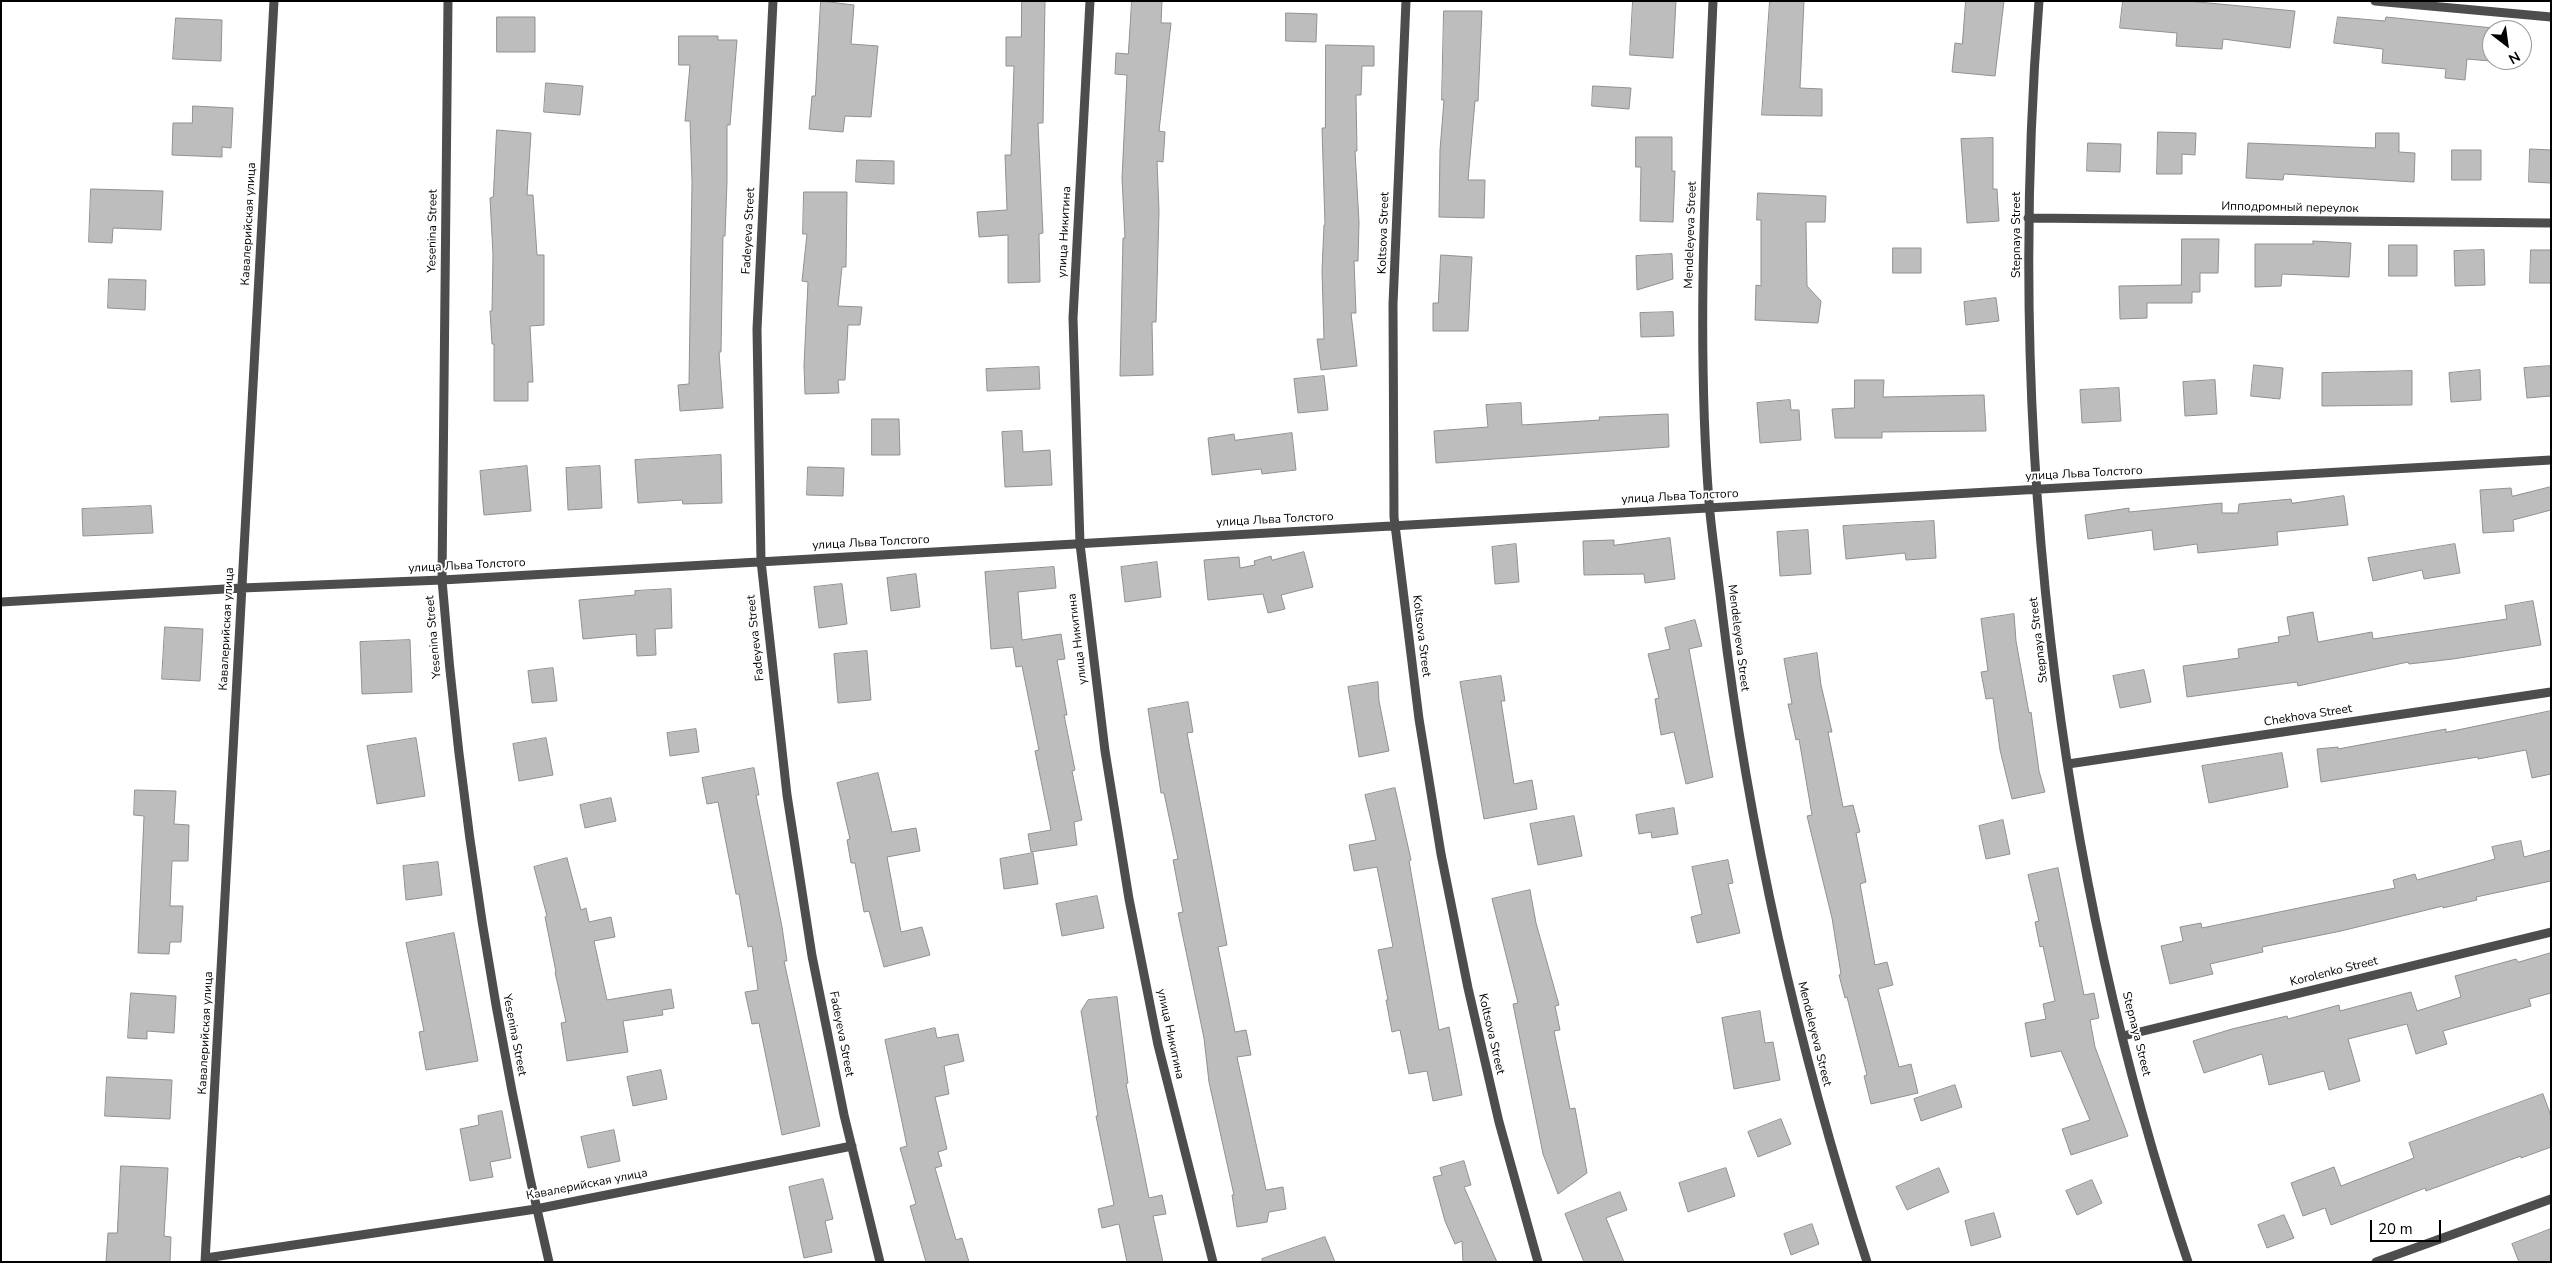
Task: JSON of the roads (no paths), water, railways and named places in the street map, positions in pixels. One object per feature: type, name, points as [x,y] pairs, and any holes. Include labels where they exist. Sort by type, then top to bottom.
[{"type":"street","name":"Кавалерийская улица","points":[[274,1],[206,1260],[536,1208],[852,1146]]},
{"type":"street","name":"Yesenina Street","points":[[448,1],[442,580],[448,658],[468,832],[495,1004],[536,1208],[549,1262]]},
{"type":"street","name":"Fadeyeva Street","points":[[773,1],[757,329],[761,561],[787,795],[812,956],[852,1146],[880,1262]]},
{"type":"street","name":"улица Никитина","points":[[1090,1],[1073,318],[1080,544],[1105,751],[1129,898],[1158,1045],[1193,1190],[1213,1262]]},
{"type":"street","name":"Koltsova Street","points":[[1406,1],[1393,304],[1395,526],[1418,719],[1441,854],[1468,988],[1499,1122],[1538,1262]]},
{"type":"street","name":"Mendeleyeva Street","points":[[1713,1],[1701,289],[1710,508],[1732,690],[1752,813],[1776,934],[1805,1055],[1839,1175],[1867,1262]]},
{"type":"street","name":"Stepnaya Street","points":[[2039,1],[2033,71],[2028,218],[2030,365],[2037,489],[2053,657],[2068,764],[2102,947],[2139,1099],[2188,1262]]},
{"type":"street","points":[[2374,1],[2551,18]]},
{"type":"street","name":"Ипподромный переулок","points":[[2028,218],[2551,223]]},
{"type":"street","name":"улица Льва Толстого","points":[[1,602],[242,588],[442,580],[2551,460]]},
{"type":"street","name":"Chekhova Street","points":[[2068,764],[2551,692]]},
{"type":"street","name":"Korolenko Street","points":[[2123,1036],[2551,932]]},
{"type":"street","points":[[2376,1262],[2551,1199]]}]
